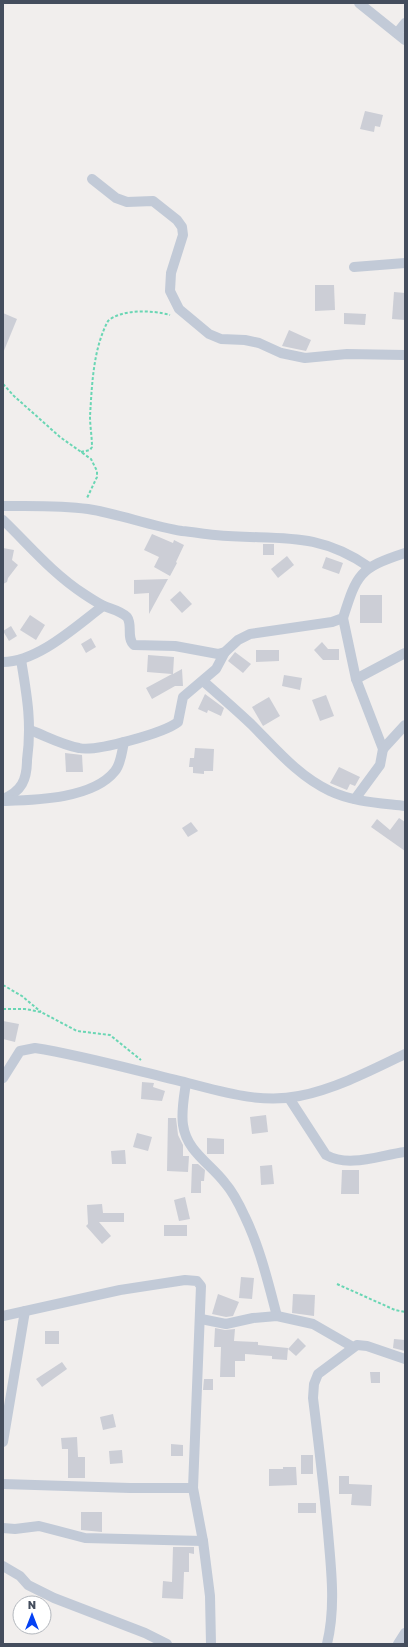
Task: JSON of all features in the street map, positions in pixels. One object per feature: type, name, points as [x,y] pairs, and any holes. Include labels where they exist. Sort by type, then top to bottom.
[{"type":"street","points":[[360,3],[405,40]]},
{"type":"street","points":[[397,33],[405,23]]},
{"type":"street","points":[[92,179],[116,198],[127,202],[153,201],[177,220],[182,227],[184,235],[171,272],[170,291],[179,309],[209,334],[221,339],[245,340],[259,343],[281,353],[306,358],[347,354],[405,355]]},
{"type":"street","points":[[354,267],[405,263]]},
{"type":"street","points":[[3,506],[87,509],[176,530],[215,535],[271,536],[310,540],[354,556],[369,567]]},
{"type":"street","points":[[3,520],[51,568],[84,594],[103,606],[117,610],[126,616],[128,620],[130,640],[134,646],[175,646],[218,654],[225,652]]},
{"type":"street","points":[[355,799],[380,765],[383,749],[356,679],[343,618],[354,584],[369,567],[405,553]]},
{"type":"street","points":[[3,662],[21,660],[53,643],[103,606]]},
{"type":"street","points":[[30,730],[79,748],[96,749],[124,742],[174,725],[178,722],[180,717],[183,697],[216,669],[225,652],[238,640],[250,634],[332,622],[343,618]]},
{"type":"street","points":[[356,679],[405,652]]},
{"type":"street","points":[[3,800],[10,796],[23,782],[27,764],[30,730],[28,704],[21,660]]},
{"type":"street","points":[[203,681],[236,709],[299,771],[317,785],[331,792],[355,799],[405,806]]},
{"type":"street","points":[[383,749],[405,725]]},
{"type":"street","points":[[3,800],[48,800],[69,795],[97,784],[115,771],[119,764],[124,742]]},
{"type":"street","points":[[3,1078],[20,1051],[35,1048],[237,1095],[289,1098],[326,1088],[374,1069],[405,1054]]},
{"type":"street","points":[[186,1082],[182,1110],[183,1126],[188,1142],[196,1154],[226,1183],[245,1216],[259,1253],[277,1316]]},
{"type":"street","points":[[289,1098],[326,1155],[332,1159],[363,1160],[405,1152]]},
{"type":"street","points":[[3,1316],[120,1290],[192,1279],[197,1281],[201,1286],[201,1318],[193,1488],[203,1542],[210,1596],[211,1644]]},
{"type":"street","points":[[3,1442],[25,1311]]},
{"type":"street","points":[[201,1318],[226,1324],[253,1318],[277,1316],[313,1324],[353,1346]]},
{"type":"street","points":[[327,1644],[332,1617],[332,1585],[326,1500],[313,1398],[314,1384],[318,1374],[353,1346],[367,1346],[405,1359]]},
{"type":"street","points":[[3,1484],[130,1488],[193,1488]]},
{"type":"street","points":[[3,1528],[15,1529],[39,1526],[84,1538],[203,1542]]},
{"type":"street","points":[[3,1566],[20,1576],[28,1584],[54,1598],[145,1633],[167,1644]]},
{"type":"street","points":[[398,1644],[405,1633]]},
{"type":"path","points":[[81,452],[90,450],[92,447],[90,417],[93,374],[96,353],[108,321],[112,318],[137,311],[161,312],[173,316]]},
{"type":"path","points":[[3,384],[14,396],[60,437],[91,459],[97,474],[87,496],[87,509]]},
{"type":"path","points":[[3,985],[22,996],[42,1012],[77,1031],[110,1034],[143,1061]]},
{"type":"path","points":[[3,1009],[25,1009],[42,1012]]},
{"type":"path","points":[[337,1284],[395,1310],[405,1312]]},
{"type":"building","points":[[365,111],[383,115],[380,127],[375,126],[374,132],[360,129]]},
{"type":"building","points":[[315,285],[334,285],[335,310],[315,311]]},
{"type":"building","points":[[394,292],[405,293],[405,320],[392,319]]},
{"type":"building","points":[[3,313],[17,319],[3,353]]},
{"type":"building","points":[[344,313],[366,314],[365,325],[344,324]]},
{"type":"building","points":[[289,330],[311,340],[306,351],[282,346]]},
{"type":"building","points":[[152,534],[173,543],[174,540],[184,545],[170,576],[154,567],[159,557],[144,550]]},
{"type":"building","points":[[263,544],[274,544],[274,555],[263,555]]},
{"type":"building","points":[[3,548],[14,550],[12,560],[18,565],[8,578],[7,582],[3,584]]},
{"type":"building","points":[[287,556],[294,565],[278,578],[271,569]]},
{"type":"building","points":[[326,557],[343,563],[339,574],[322,568]]},
{"type":"building","points":[[168,579],[149,614],[149,593],[134,594],[134,580]]},
{"type":"building","points":[[180,591],[192,604],[182,613],[170,600]]},
{"type":"building","points":[[360,595],[382,595],[382,623],[360,623]]},
{"type":"building","points":[[30,615],[45,625],[36,640],[20,630]]},
{"type":"building","points":[[11,626],[17,636],[9,641],[3,631]]},
{"type":"building","points":[[91,638],[96,647],[86,653],[81,644]]},
{"type":"building","points":[[322,642],[328,649],[339,649],[339,660],[323,660],[314,650]]},
{"type":"building","points":[[256,650],[279,650],[279,661],[256,662]]},
{"type":"building","points":[[235,652],[251,664],[243,673],[228,661]]},
{"type":"building","points":[[148,655],[174,657],[173,674],[182,669],[183,686],[175,686],[152,699],[146,688],[172,674],[147,672]]},
{"type":"building","points":[[284,675],[302,678],[300,690],[282,686]]},
{"type":"building","points":[[205,694],[224,708],[221,716],[208,710],[207,713],[198,709]]},
{"type":"building","points":[[326,695],[334,716],[320,721],[312,700]]},
{"type":"building","points":[[269,697],[280,716],[263,726],[252,707]]},
{"type":"building","points":[[195,748],[214,749],[213,771],[204,771],[204,774],[193,773],[193,767],[189,767],[190,758],[194,758]]},
{"type":"building","points":[[65,753],[82,755],[83,772],[66,772]]},
{"type":"building","points":[[339,767],[360,777],[355,786],[350,784],[347,790],[330,783]]},
{"type":"building","points":[[399,818],[405,822],[405,851],[371,827],[377,819],[390,830]]},
{"type":"building","points":[[191,822],[198,831],[188,837],[182,828]]},
{"type":"building","points":[[3,1021],[19,1024],[15,1042],[3,1039]]},
{"type":"building","points":[[142,1082],[154,1083],[153,1087],[165,1091],[162,1101],[141,1099]]},
{"type":"building","points":[[266,1115],[268,1132],[252,1134],[250,1117]]},
{"type":"building","points":[[168,1118],[176,1118],[178,1135],[183,1145],[183,1156],[189,1156],[188,1172],[167,1171]]},
{"type":"building","points":[[137,1133],[152,1137],[148,1151],[133,1147]]},
{"type":"building","points":[[207,1138],[224,1139],[224,1154],[207,1154]]},
{"type":"building","points":[[125,1150],[126,1164],[112,1164],[111,1151]]},
{"type":"building","points":[[192,1164],[198,1164],[205,1170],[204,1181],[201,1181],[201,1193],[191,1193]]},
{"type":"building","points":[[272,1165],[274,1184],[261,1185],[260,1166]]},
{"type":"building","points":[[342,1170],[359,1170],[359,1194],[341,1194]]},
{"type":"building","points":[[185,1197],[190,1219],[179,1221],[174,1200]]},
{"type":"building","points":[[102,1204],[103,1213],[124,1213],[124,1222],[99,1222],[111,1236],[102,1244],[86,1226],[88,1224],[87,1205]]},
{"type":"building","points":[[164,1225],[187,1225],[187,1236],[164,1236]]},
{"type":"building","points":[[241,1277],[254,1278],[252,1299],[239,1298]]},
{"type":"building","points":[[218,1294],[239,1302],[233,1316],[226,1317],[212,1314]]},
{"type":"building","points":[[293,1294],[315,1295],[314,1316],[292,1313]]},
{"type":"building","points":[[215,1328],[225,1330],[235,1329],[234,1341],[258,1342],[258,1345],[288,1348],[287,1360],[272,1359],[272,1356],[245,1354],[245,1361],[235,1361],[235,1377],[220,1377],[221,1347],[214,1347]]},
{"type":"building","points":[[45,1331],[59,1331],[59,1344],[45,1344]]},
{"type":"building","points":[[298,1338],[306,1346],[296,1356],[288,1349]]},
{"type":"building","points":[[394,1339],[405,1340],[405,1351],[393,1348]]},
{"type":"building","points":[[62,1362],[67,1369],[42,1387],[36,1379]]},
{"type":"building","points":[[370,1372],[380,1372],[380,1383],[371,1383]]},
{"type":"building","points":[[204,1379],[213,1379],[213,1390],[203,1390]]},
{"type":"building","points":[[113,1414],[116,1427],[103,1430],[100,1417]]},
{"type":"building","points":[[77,1437],[78,1457],[85,1457],[85,1478],[68,1478],[68,1449],[62,1449],[61,1438]]},
{"type":"building","points":[[171,1444],[183,1445],[183,1456],[171,1456]]},
{"type":"building","points":[[122,1450],[123,1463],[110,1464],[109,1451]]},
{"type":"building","points":[[301,1455],[313,1455],[313,1474],[301,1474]]},
{"type":"building","points":[[283,1467],[296,1467],[297,1485],[269,1486],[269,1469],[283,1469]]},
{"type":"building","points":[[339,1476],[349,1476],[349,1484],[372,1485],[371,1506],[351,1505],[352,1494],[339,1494]]},
{"type":"building","points":[[298,1503],[316,1503],[316,1513],[298,1513]]},
{"type":"building","points":[[81,1512],[102,1512],[102,1532],[81,1530]]},
{"type":"building","points":[[173,1547],[194,1547],[194,1554],[189,1553],[189,1572],[184,1572],[183,1599],[162,1598],[163,1581],[172,1582]]}]
